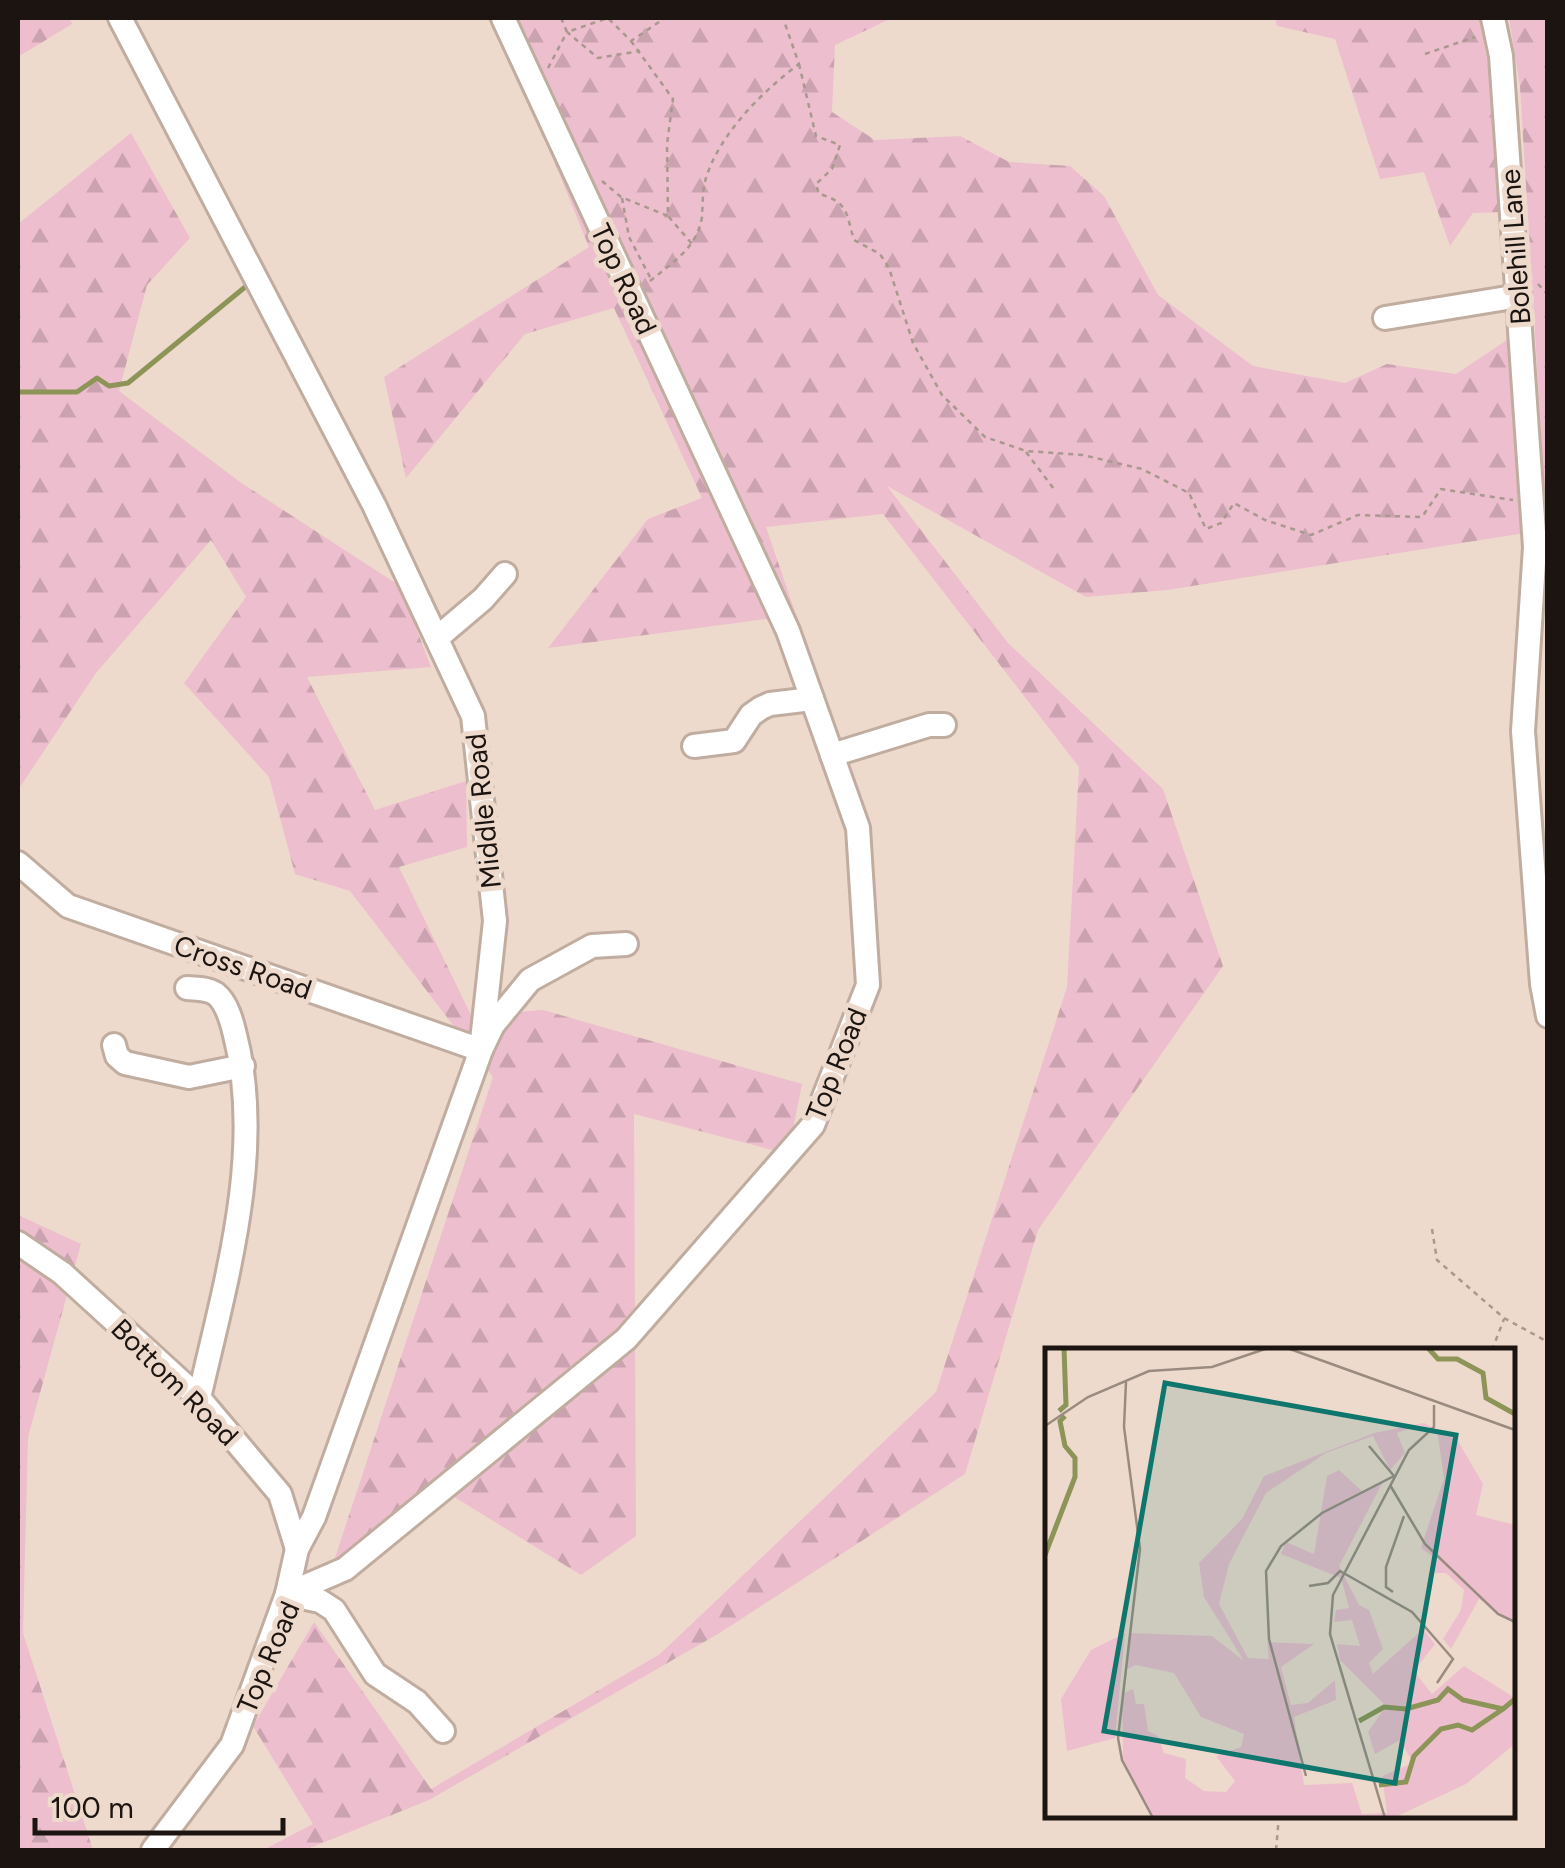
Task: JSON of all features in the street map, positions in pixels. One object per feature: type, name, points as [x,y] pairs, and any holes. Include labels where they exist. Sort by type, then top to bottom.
[{"type":"street","name":"Middle Road","points":[[120,18],[374,506],[473,716],[475,734],[494,921],[481,1050],[314,1517],[298,1548],[287,1594]]},
{"type":"street","name":"Top Road","points":[[154,1850],[232,1745],[287,1594],[344,1569],[626,1339],[813,1125],[868,986],[858,828],[788,631],[503,18]]},
{"type":"street","name":"Bolehill Lane","points":[[1494,23],[1501,56],[1520,296],[1535,547],[1523,732],[1542,984],[1548,1016]]},
{"type":"street","points":[[1386,318],[1520,296]]},
{"type":"street","points":[[436,638],[506,574]]},
{"type":"street","points":[[694,746],[734,741],[752,714],[770,704],[812,700]]},
{"type":"street","points":[[832,755],[929,724],[944,725]]},
{"type":"street","name":"Cross Road","points":[[18,863],[68,906],[481,1050]]},
{"type":"street","points":[[481,1050],[493,1026],[530,980],[592,946],[626,944]]},
{"type":"street","points":[[186,988],[207,990],[219,996],[234,1028],[243,1066],[247,1114],[243,1171],[225,1284],[199,1398]]},
{"type":"street","points":[[114,1044],[116,1056],[125,1062],[189,1076],[243,1066]]},
{"type":"street","name":"Bottom Road","points":[[18,1243],[62,1273],[199,1398],[280,1494],[298,1548]]},
{"type":"street","points":[[287,1594],[320,1600],[334,1610],[374,1674],[416,1702],[443,1731]]},
{"type":"path","points":[[561,18],[567,32],[598,58],[640,51]]},
{"type":"path","points":[[546,71],[567,32],[608,18],[640,51],[673,99],[667,144],[668,216]]},
{"type":"path","points":[[631,41],[665,18]]},
{"type":"path","points":[[783,18],[799,64],[816,136],[840,145],[832,168],[816,184],[820,194],[836,198],[844,206],[854,240],[880,254],[913,343],[942,395],[984,437],[1026,451],[1083,455],[1142,470],[1188,492],[1206,529],[1220,523],[1234,503],[1265,520],[1312,535],[1358,516],[1422,517],[1441,488],[1532,501]]},
{"type":"path","points":[[1424,54],[1494,23]]},
{"type":"path","points":[[632,296],[693,245],[701,222],[705,178],[720,150],[770,86],[799,64]]},
{"type":"path","points":[[595,176],[622,196],[668,216],[693,245]]},
{"type":"path","points":[[622,196],[629,237],[652,280]]},
{"type":"path","points":[[1026,451],[1054,489]]},
{"type":"path","points":[[1432,1228],[1438,1260],[1504,1318],[1548,1342]]},
{"type":"path","points":[[1493,1348],[1504,1318]]},
{"type":"path","points":[[1276,1850],[1279,1818]]},
{"type":"green space","points":[[18,18],[70,18],[72,24],[18,57]]},
{"type":"green space","points":[[509,18],[892,18],[835,45],[832,112],[875,140],[960,136],[1009,162],[1070,166],[1104,196],[1158,295],[1253,366],[1345,383],[1387,364],[1456,374],[1510,338],[1525,533],[1167,590],[1086,597],[887,486],[1008,643],[1163,789],[1223,966],[1038,1230],[965,1474],[718,1634],[429,1800],[305,1850],[263,1850],[313,1824],[253,1726],[314,1622],[431,1789],[660,1654],[936,1392],[1067,987],[1079,767],[883,514],[766,527],[796,615],[548,648],[648,519],[702,498],[614,308],[525,334],[406,478],[384,377],[589,247],[545,139]]},
{"type":"green space","points":[[1275,18],[1479,18],[1493,91],[1502,212],[1473,213],[1450,246],[1424,172],[1380,179],[1335,39],[1277,26]]},
{"type":"green space","points":[[1509,18],[1547,18],[1547,531],[1520,87]]},
{"type":"green space","points":[[131,133],[190,238],[147,285],[119,391],[240,482],[400,586],[431,667],[307,677],[375,810],[466,781],[467,847],[399,867],[471,1015],[543,1010],[802,1084],[788,1154],[634,1114],[636,1536],[581,1575],[435,1485],[333,1564],[493,1077],[350,891],[295,874],[269,777],[184,683],[246,597],[211,540],[96,673],[18,790],[18,224]]},
{"type":"green space","points":[[18,1215],[81,1244],[28,1437],[23,1633],[93,1850],[18,1850]]},
{"type":"waterway","points":[[18,392],[77,392],[97,378],[109,386],[128,383],[250,283]]}]
